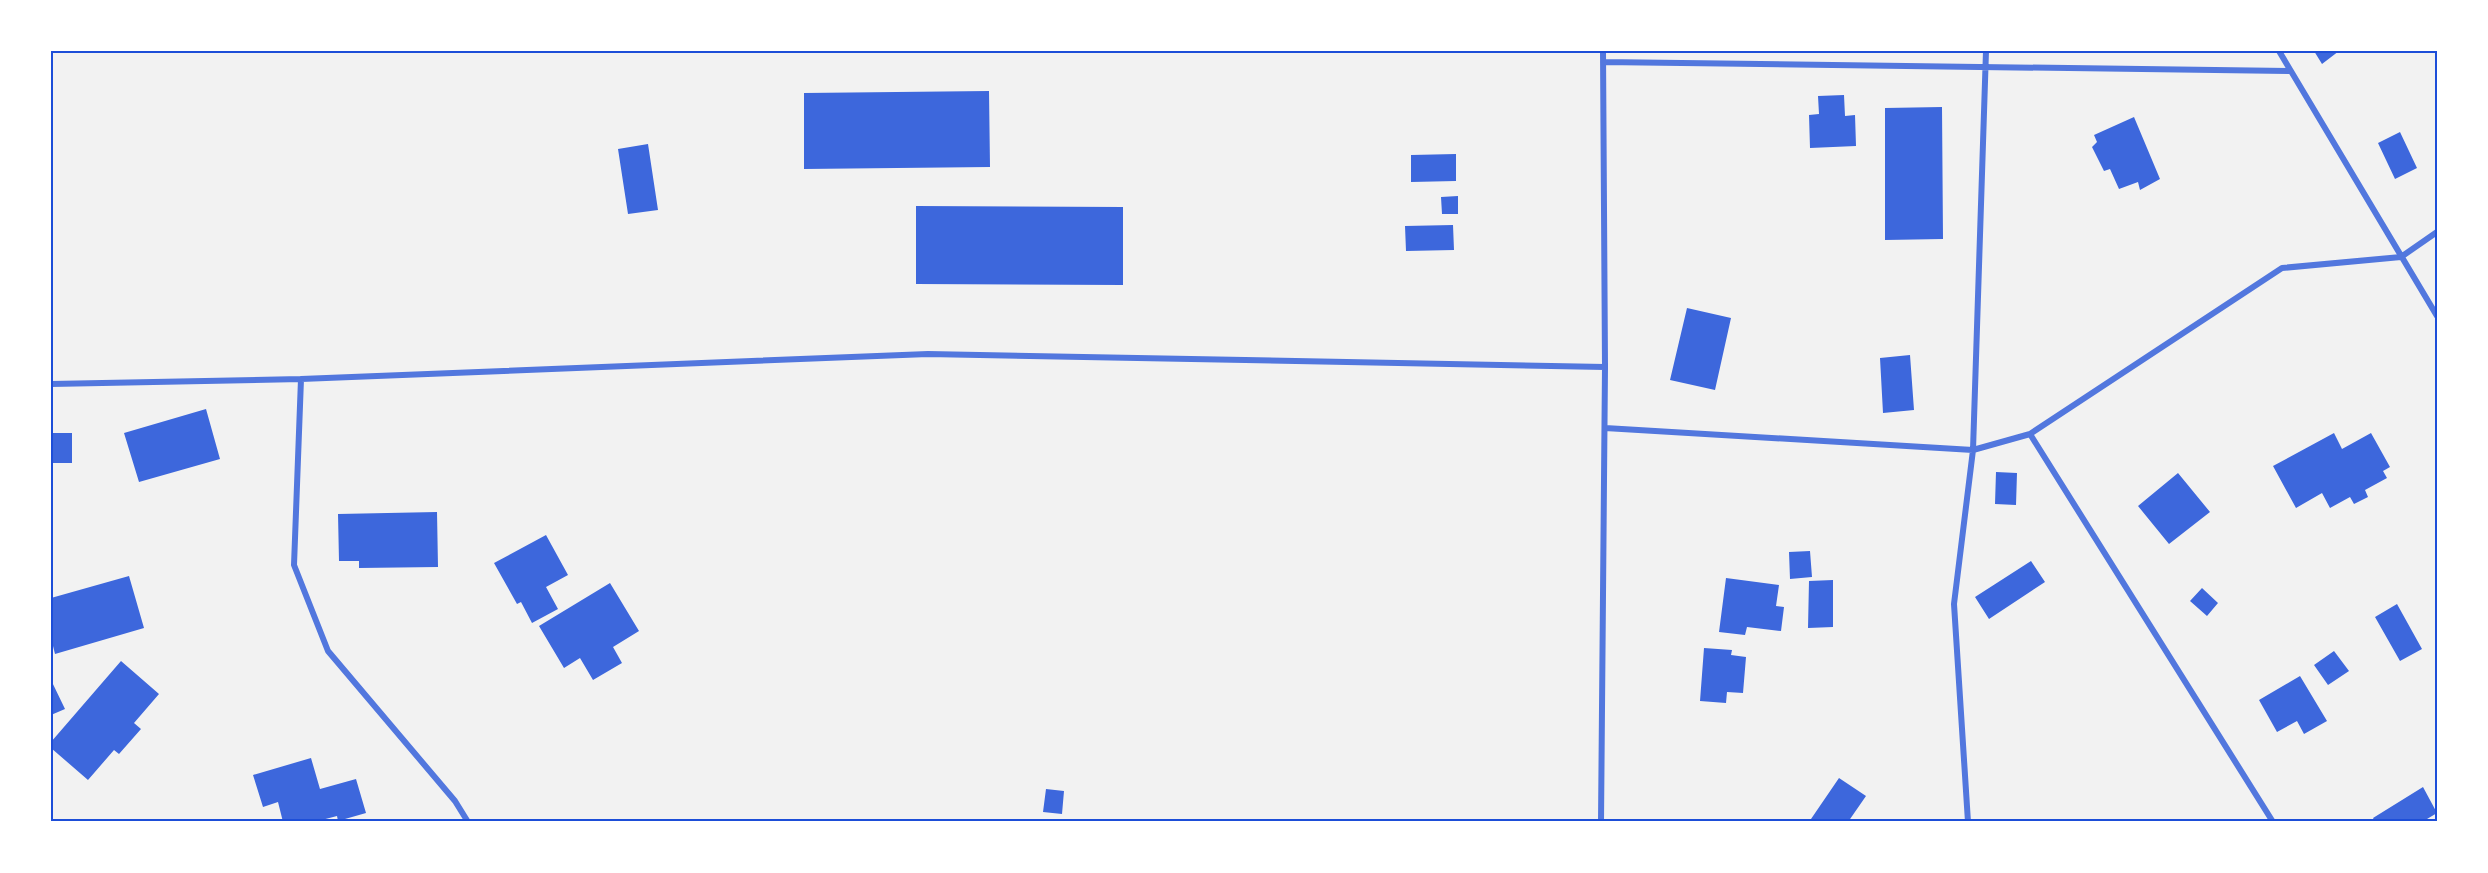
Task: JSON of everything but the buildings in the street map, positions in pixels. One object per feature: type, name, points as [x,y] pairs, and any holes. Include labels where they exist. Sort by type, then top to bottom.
[{"type":"street","points":[[1602,822],[1605,428],[1603,51]]},
{"type":"street","points":[[1968,822],[1954,604],[1973,450],[1986,51]]},
{"type":"street","points":[[2279,51],[2437,316]]},
{"type":"street","points":[[1603,62],[2290,71]]},
{"type":"street","points":[[1605,428],[1973,450],[2030,434],[2282,268],[2401,257],[2437,232]]},
{"type":"street","points":[[51,384],[300,379],[928,354],[1605,367]]},
{"type":"street","points":[[300,379],[294,565],[328,651],[455,801],[468,822]]},
{"type":"street","points":[[2030,434],[2273,822]]}]
